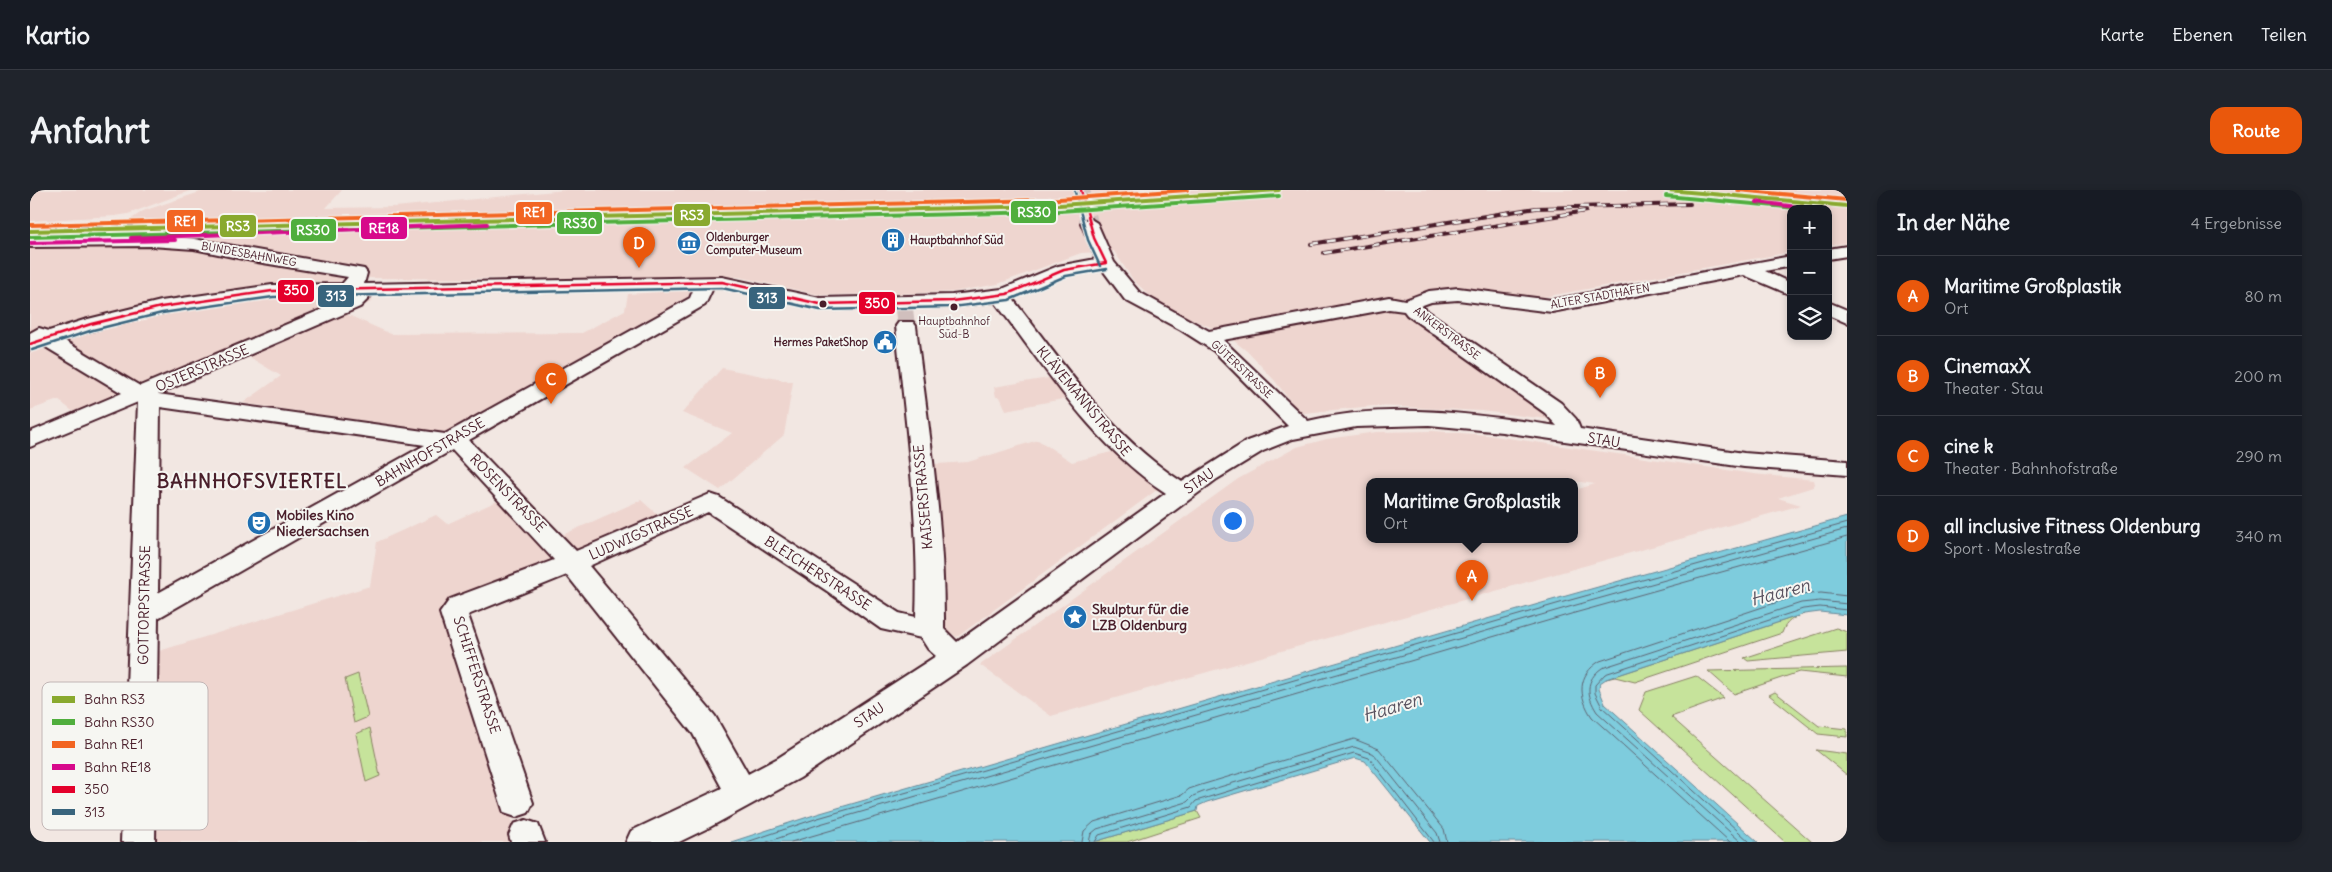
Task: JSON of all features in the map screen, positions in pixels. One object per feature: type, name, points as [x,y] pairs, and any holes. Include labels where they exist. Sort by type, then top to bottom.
[{"type":"street","name":"GÜTERSTRASSE","points":[[1089,223],[1106,263],[1119,282],[1139,301],[1207,337],[1231,357],[1303,429]]},
{"type":"street","name":"BUNDESBAHNWEG","points":[[30,242],[158,242],[194,244],[358,274],[357,280],[348,288]]},
{"type":"street","name":"ALTER STADTHAFEN","points":[[1411,306],[1413,302],[1429,297],[1458,294],[1552,306],[1787,262]]},
{"type":"street","points":[[35,337],[187,302],[272,291],[348,288],[545,287],[706,282],[743,285],[790,299],[814,303],[904,313],[952,301],[1000,296],[1064,270],[1106,263]]},
{"type":"street","points":[[1745,269],[1787,288]]},
{"type":"street","name":"BAHNHOFSTRASSE","points":[[144,613],[698,301],[706,282]]},
{"type":"street","name":"OSTERSTRASSE","points":[[30,440],[143,397],[337,310],[352,303],[368,288]]},
{"type":"street","name":"KLÄVEMANNSTRASSE","points":[[1000,296],[1061,376],[1131,457],[1165,484],[1182,493]]},
{"type":"street","name":"ANKERSTRASSE","points":[[1207,337],[1389,303],[1411,306],[1414,311],[1553,408],[1568,424],[1570,435]]},
{"type":"street","points":[[1832,310],[1847,317]]},
{"type":"street","name":"KAISERSTRASSE","points":[[904,313],[924,499],[932,601],[930,630]]},
{"type":"street","points":[[35,337],[143,397]]},
{"type":"street","name":"ROSENSTRASSE","points":[[143,397],[449,441],[461,445],[572,563],[639,648],[704,725],[742,794]]},
{"type":"street","name":"GOTTORPSTRASSE","points":[[142,682],[144,613],[143,397]]},
{"type":"street","name":"STAU","points":[[643,842],[742,794],[789,768],[957,656],[1182,493],[1244,451],[1284,434],[1345,421],[1416,418],[1492,423],[1737,459],[1847,468]]},
{"type":"street","name":"BLEICHERSTRASSE","points":[[710,502],[892,622],[930,630]]},
{"type":"street","name":"LUDWIGSTRASSE","points":[[572,563],[710,502]]},
{"type":"street","name":"SCHIFFERSTRASSE","points":[[523,827],[454,613],[460,606],[572,563]]},
{"type":"street","points":[[930,630],[938,642],[957,656]]},
{"type":"shaded area","points":[[38,190],[192,190],[128,214],[30,221],[30,193]]},
{"type":"shaded area","points":[[206,190],[342,190],[326,208],[395,207],[565,190],[1847,190],[1847,243],[1832,245],[1832,205],[1787,205],[1787,253],[1532,299],[1455,290],[1398,300],[1565,421],[1481,411],[1403,407],[1373,406],[1304,413],[1298,411],[1275,381],[1248,352],[1224,333],[1160,305],[1133,280],[1114,251],[1081,253],[998,284],[953,292],[888,294],[820,295],[739,277],[600,279],[365,278],[333,271],[373,301],[346,314],[391,334],[582,333],[625,310],[628,294],[693,290],[695,294],[694,297],[451,435],[243,403],[281,376],[239,351],[79,416],[58,400],[30,410],[30,223],[130,220],[143,211]]},
{"type":"shaded area","points":[[722,368],[793,382],[784,435],[720,490],[686,468],[732,433],[682,413]]},
{"type":"shaded area","points":[[1061,376],[1078,396],[1006,410],[1000,397],[996,397],[994,387]]},
{"type":"shaded area","points":[[1433,431],[1487,435],[1754,474],[1814,480],[1815,484],[1813,487],[1778,498],[1801,505],[1051,716],[980,665],[1238,479],[1297,447],[1327,439],[1377,432]]},
{"type":"shaded area","points":[[1038,440],[1072,462],[1123,449],[1165,484],[957,637],[945,629],[921,465],[968,462]]},
{"type":"shaded area","points":[[506,497],[549,541],[641,500],[660,517],[461,602],[517,842],[137,842],[137,830],[208,830],[208,682],[142,682],[143,656],[370,586],[377,542],[436,515],[447,524]]},
{"type":"green space","points":[[1804,614],[1790,621],[1782,633],[1635,682],[1615,677],[1606,679]]},
{"type":"green space","points":[[1836,628],[1847,632],[1847,652],[1748,661],[1744,658]]},
{"type":"green space","points":[[1847,668],[1847,677],[1799,672],[1734,694],[1708,671]]},
{"type":"green space","points":[[358,674],[368,717],[354,723],[345,679]]},
{"type":"green space","points":[[1696,676],[1724,698],[1671,717],[1812,842],[1785,842],[1639,710],[1646,692]]},
{"type":"green space","points":[[1775,692],[1819,726],[1847,729],[1847,737],[1818,734],[1769,695]]},
{"type":"green space","points":[[370,728],[380,776],[366,782],[356,734]]},
{"type":"green space","points":[[1816,750],[1847,754],[1847,775]]},
{"type":"green space","points":[[1197,811],[1201,818],[1127,842],[1094,842]]},
{"type":"water","name":"Haaren","points":[[1847,517],[1847,615],[1820,612],[1804,614],[1606,679],[1600,683],[1599,689],[1605,704],[1758,842],[1430,842],[1365,761],[1355,758],[1207,802],[1198,806],[1197,811],[1094,842],[731,842],[817,814],[1566,596]]},
{"type":"tunnel","points":[[1081,190],[1089,223]]},
{"type":"tunnel","points":[[904,309],[906,326]]},
{"type":"railway","points":[[1311,244],[1536,208],[1690,204]]},
{"type":"railway","points":[[1324,253],[1586,211]]},
{"type":"railway","points":[[56,227],[131,226]]},
{"type":"rail line","name":"RE1","points":[[30,225],[1045,200],[1187,190]]},
{"type":"rail line","name":"RS3","points":[[30,231],[1045,206],[1279,190]]},
{"type":"rail line","name":"RS3","points":[[1667,190],[1847,206]]},
{"type":"rail line","name":"RE1","points":[[1738,190],[1847,200]]},
{"type":"rail line","name":"RS30","points":[[30,237],[1045,212],[1279,196]]},
{"type":"rail line","name":"RS30","points":[[1666,196],[1787,207]]},
{"type":"rail line","name":"RE18","points":[[1757,202],[1787,206]]},
{"type":"rail line","name":"RE18","points":[[131,238],[487,224]]},
{"type":"rail line","name":"RE18","points":[[30,243],[175,240]]},
{"type":"transit line","name":"350","points":[[1081,190],[1094,238],[1106,263]]},
{"type":"transit line","name":"313","points":[[1075,192],[1088,240],[1100,266]]},
{"type":"transit line","name":"350","points":[[30,344],[91,324],[161,307],[272,291],[722,282],[820,304],[952,301],[1007,294],[1064,270],[1106,263]]},
{"type":"transit line","name":"313","points":[[32,350],[93,330],[162,313],[273,297],[722,288],[820,310],[952,307],[1009,300],[1066,276],[1107,269]]},
{"type":"place","name":"Hauptbahnhof Süd","points":[[893,240]]},
{"type":"place","name":"Oldenburger Computer-Museum","points":[[689,243]]},
{"type":"place","name":"all inclusive Fitness Oldenburg","points":[[639,268]]},
{"type":"place","name":"Hauptbahnhof Süd-B","points":[[954,307]]},
{"type":"place","name":"Hermes PaketShop","points":[[885,342]]},
{"type":"place","name":"CinemaxX","points":[[1600,398]]},
{"type":"place","name":"cine k","points":[[551,404]]},
{"type":"place","name":"Mobiles Kino Niedersachsen","points":[[259,523]]},
{"type":"place","name":"Maritime Großplastik","points":[[1472,601]]},
{"type":"place","name":"Skulptur für die LZB Oldenburg","points":[[1075,617]]},
{"type":"district","name":"BAHNHOFSVIERTEL","points":[[252,481]]}]
